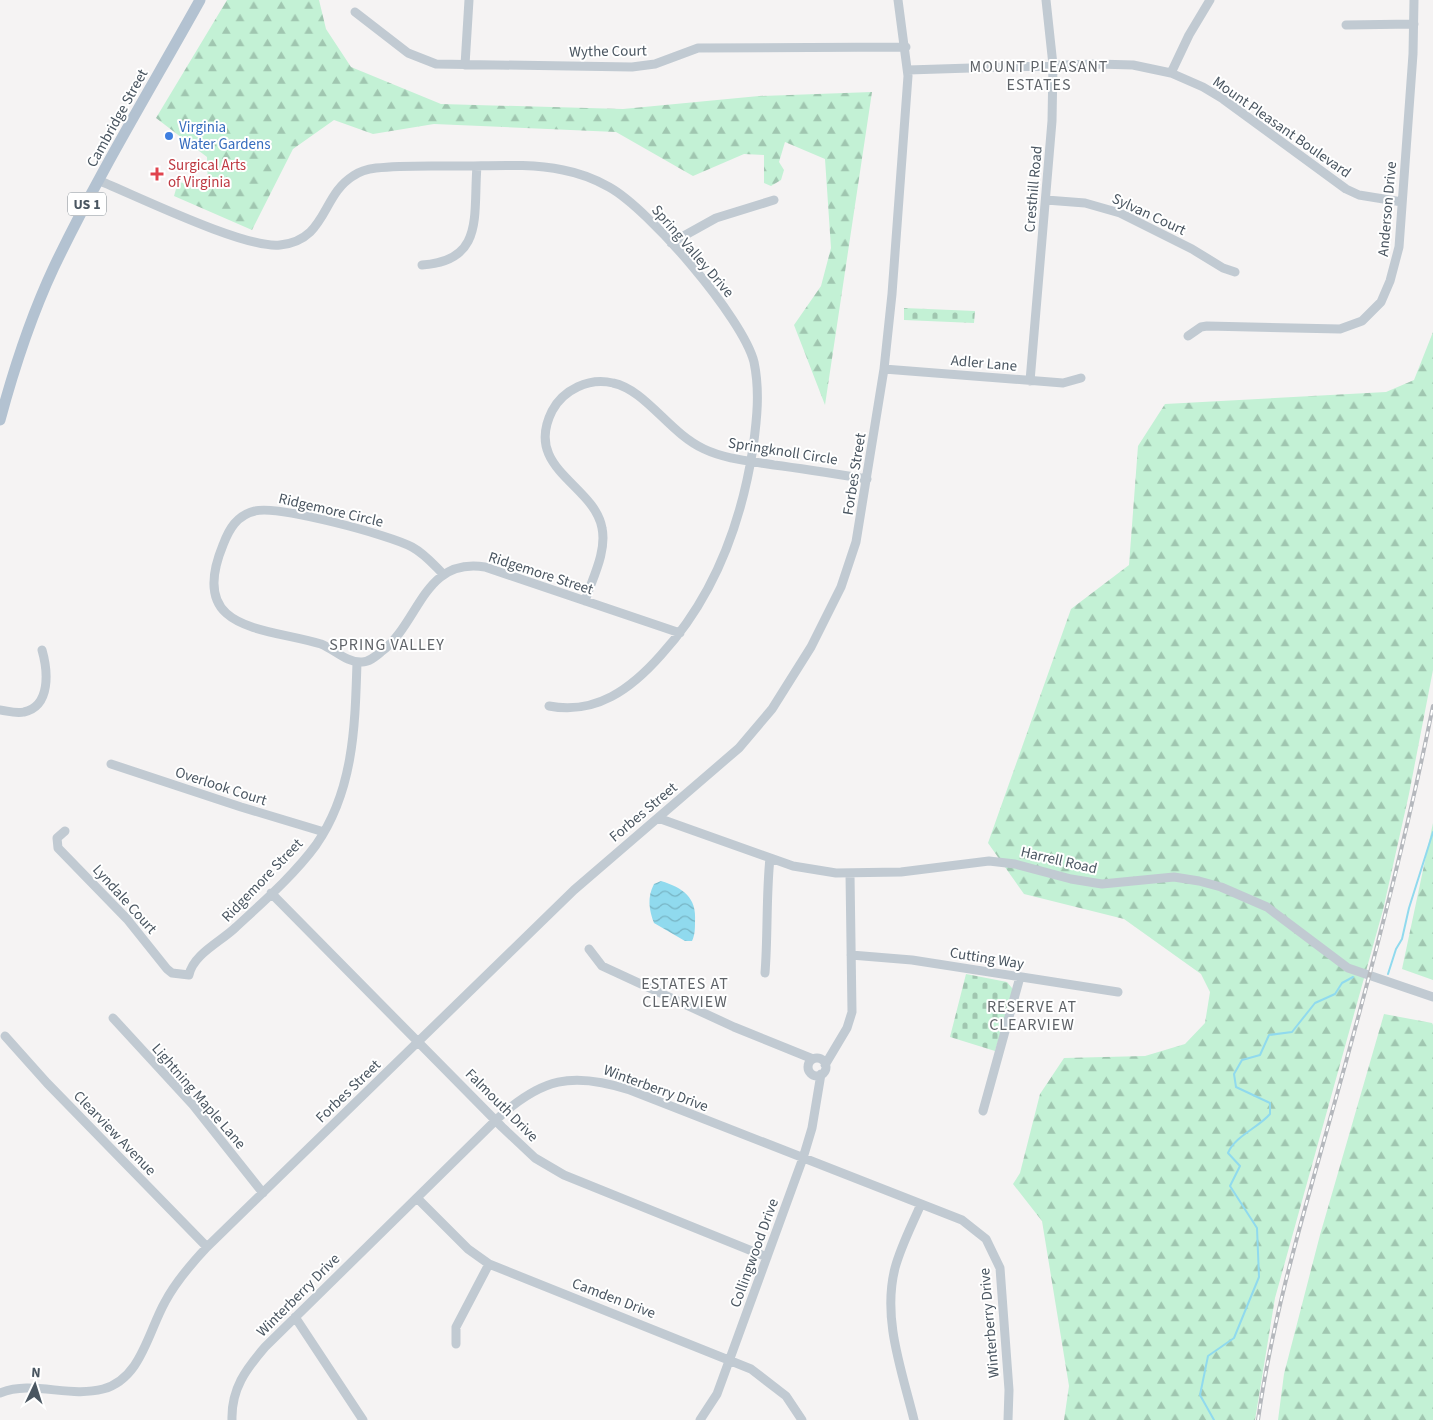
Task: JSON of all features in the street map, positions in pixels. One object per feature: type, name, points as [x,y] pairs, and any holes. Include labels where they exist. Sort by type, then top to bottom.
[{"type":"main road","name":"Cambridge Street","points":[[0,420],[35,314],[54,268],[200,0]]},
{"type":"street","points":[[465,65],[468,0]]},
{"type":"street","name":"Forbes Street","points":[[0,1393],[24,1388],[87,1392],[108,1388],[123,1380],[134,1367],[174,1286],[207,1247],[574,890],[739,748],[758,727],[790,682],[816,638],[841,587],[856,542],[867,479],[884,369],[892,294],[908,70],[898,0]]},
{"type":"street","name":"Cresthill Road","points":[[1030,381],[1052,122],[1053,65],[1046,0]]},
{"type":"street","points":[[1171,73],[1189,35],[1210,0]]},
{"type":"street","name":"Anderson Drive","points":[[1188,336],[1201,327],[1207,326],[1326,330],[1347,328],[1362,322],[1381,302],[1390,281],[1399,247],[1414,0]]},
{"type":"street","name":"Wythe Court","points":[[354,12],[417,58],[436,64],[632,67],[654,64],[698,48],[906,47]]},
{"type":"street","points":[[1346,25],[1414,24]]},
{"type":"street","name":"Mount Pleasant Boulevard","points":[[908,70],[1121,64],[1171,73],[1204,87],[1222,99],[1346,190],[1359,196],[1402,202]]},
{"type":"street","name":"Spring Valley Drive","points":[[100,181],[256,244],[276,246],[295,242],[313,230],[322,219],[336,192],[358,173],[377,168],[477,166],[546,168],[563,170],[594,180],[614,190],[636,206],[671,244],[737,325],[749,348],[758,391],[757,423],[739,515],[724,558],[704,598],[680,633],[649,669],[601,703],[578,708],[549,706]]},
{"type":"street","points":[[422,265],[452,259],[460,254],[469,241],[477,166]]},
{"type":"street","points":[[671,244],[716,218],[774,200]]},
{"type":"street","name":"Sylvan Court","points":[[1046,200],[1085,203],[1120,213],[1192,249],[1223,268],[1235,272]]},
{"type":"street","name":"Adler Lane","points":[[884,369],[1064,383],[1081,378]]},
{"type":"street","name":"Springknoll Circle","points":[[585,601],[601,552],[603,535],[596,512],[561,475],[549,456],[546,436],[550,417],[558,402],[566,394],[583,384],[594,382],[614,383],[622,386],[642,398],[674,430],[691,442],[714,453],[751,461],[867,479]]},
{"type":"street","name":"Ridgemore Circle","points":[[357,662],[320,644],[244,626],[227,614],[217,601],[215,573],[222,546],[236,521],[248,513],[264,510],[299,514],[401,542],[420,552],[443,574]]},
{"type":"street","name":"Ridgemore Street","points":[[443,574],[459,567],[484,567],[680,633]]},
{"type":"street","points":[[357,662],[373,659],[394,640],[427,591],[443,574]]},
{"type":"street","points":[[0,710],[26,712],[41,701],[46,681],[42,650]]},
{"type":"street","name":"Ridgemore Street","points":[[189,975],[190,968],[204,953],[225,937],[305,859],[324,832],[340,798],[350,762],[355,718],[357,662]]},
{"type":"street","name":"Overlook Court","points":[[110,764],[324,832]]},
{"type":"street","name":"Harrell Road","points":[[658,818],[770,858],[814,871],[850,874],[901,872],[989,861],[1015,864],[1071,879],[1102,884],[1160,878],[1187,878],[1221,887],[1267,907],[1330,957],[1348,968],[1433,997]]},
{"type":"street","name":"Lyndale Court","points":[[64,830],[57,838],[58,848],[127,919],[167,969],[172,973],[189,975]]},
{"type":"street","points":[[765,973],[769,930],[767,885],[770,858]]},
{"type":"street","points":[[589,949],[602,966],[705,1014],[802,1055],[817,1067],[834,1052],[851,1018],[850,874]]},
{"type":"street","name":"Falmouth Drive","points":[[271,893],[535,1158],[564,1175],[767,1257]]},
{"type":"street","name":"Cutting Way","points":[[852,955],[889,957],[1118,992]]},
{"type":"street","points":[[983,1111],[1020,977]]},
{"type":"street","name":"Lightning Maple Lane","points":[[113,1018],[193,1106],[263,1193]]},
{"type":"street","name":"Clearview Avenue","points":[[5,1036],[54,1090],[207,1247]]},
{"type":"street","name":"Collingwood Drive","points":[[700,1420],[714,1400],[804,1158],[818,1089],[817,1067]]},
{"type":"street","name":"Winterberry Drive","points":[[232,1420],[235,1391],[244,1372],[295,1317],[496,1120],[521,1099],[548,1085],[571,1079],[595,1080],[630,1090],[970,1224],[986,1239],[997,1258],[1001,1275],[1009,1390],[1008,1420]]},
{"type":"street","name":"Camden Drive","points":[[417,1198],[468,1250],[489,1264],[730,1358],[751,1369],[775,1386],[795,1407],[802,1420]]},
{"type":"street","points":[[914,1420],[893,1334],[891,1299],[892,1281],[900,1253],[921,1204]]},
{"type":"street","points":[[456,1344],[456,1327],[489,1264]]},
{"type":"street","points":[[295,1317],[363,1420]]},
{"type":"green space","points":[[227,0],[319,0],[326,29],[351,67],[441,104],[623,109],[759,96],[872,92],[825,405],[794,325],[821,286],[831,248],[825,159],[785,142],[779,162],[784,170],[781,180],[771,186],[764,183],[764,155],[744,154],[693,176],[616,132],[434,124],[373,134],[334,120],[293,149],[252,230],[174,196],[178,182],[208,188],[207,157],[156,118]]},
{"type":"green space","points":[[904,308],[975,311],[974,323],[904,320]]},
{"type":"green space","points":[[1433,332],[1433,670],[1409,794],[1383,910],[1275,1298],[1255,1420],[1064,1420],[1069,1386],[1042,1221],[1013,1184],[1020,1173],[1040,1094],[1064,1058],[1145,1056],[1185,1044],[1205,1023],[1210,992],[1201,974],[1124,919],[1024,894],[988,843],[1071,609],[1129,565],[1138,446],[1165,404],[1386,392],[1414,380]]},
{"type":"green space","points":[[1433,823],[1433,980],[1402,969]]},
{"type":"green space","points":[[966,974],[1007,982],[1012,988],[1012,996],[995,1051],[950,1037]]},
{"type":"green space","points":[[1384,1014],[1432,1023],[1433,1025],[1433,1420],[1278,1420],[1284,1374],[1320,1235]]},
{"type":"water","points":[[661,881],[682,890],[691,900],[695,913],[695,931],[692,941],[685,941],[654,923],[650,908],[650,894],[654,884]]},
{"type":"waterway","points":[[1388,974],[1396,949],[1402,939],[1409,908],[1433,832]]},
{"type":"waterway","points":[[1214,1420],[1200,1395],[1208,1356],[1234,1338],[1259,1277],[1257,1228],[1230,1186],[1240,1166],[1228,1153],[1241,1137],[1270,1114],[1270,1103],[1236,1087],[1234,1074],[1242,1060],[1260,1055],[1269,1035],[1292,1032],[1315,1003],[1335,994],[1342,983],[1353,977]]},
{"type":"railway","points":[[1258,1420],[1264,1380],[1281,1301],[1387,907],[1433,706]]},
{"type":"place","name":"Virginia Water Gardens","points":[[169,136]]},
{"type":"place","name":"Surgical Arts of Virginia","points":[[157,174]]},
{"type":"district","name":"MOUNT PLEASANT ESTATES","points":[[1039,75]]},
{"type":"district","name":"SPRING VALLEY","points":[[387,644]]},
{"type":"district","name":"ESTATES AT CLEARVIEW","points":[[685,992]]},
{"type":"district","name":"RESERVE AT CLEARVIEW","points":[[1032,1015]]}]
